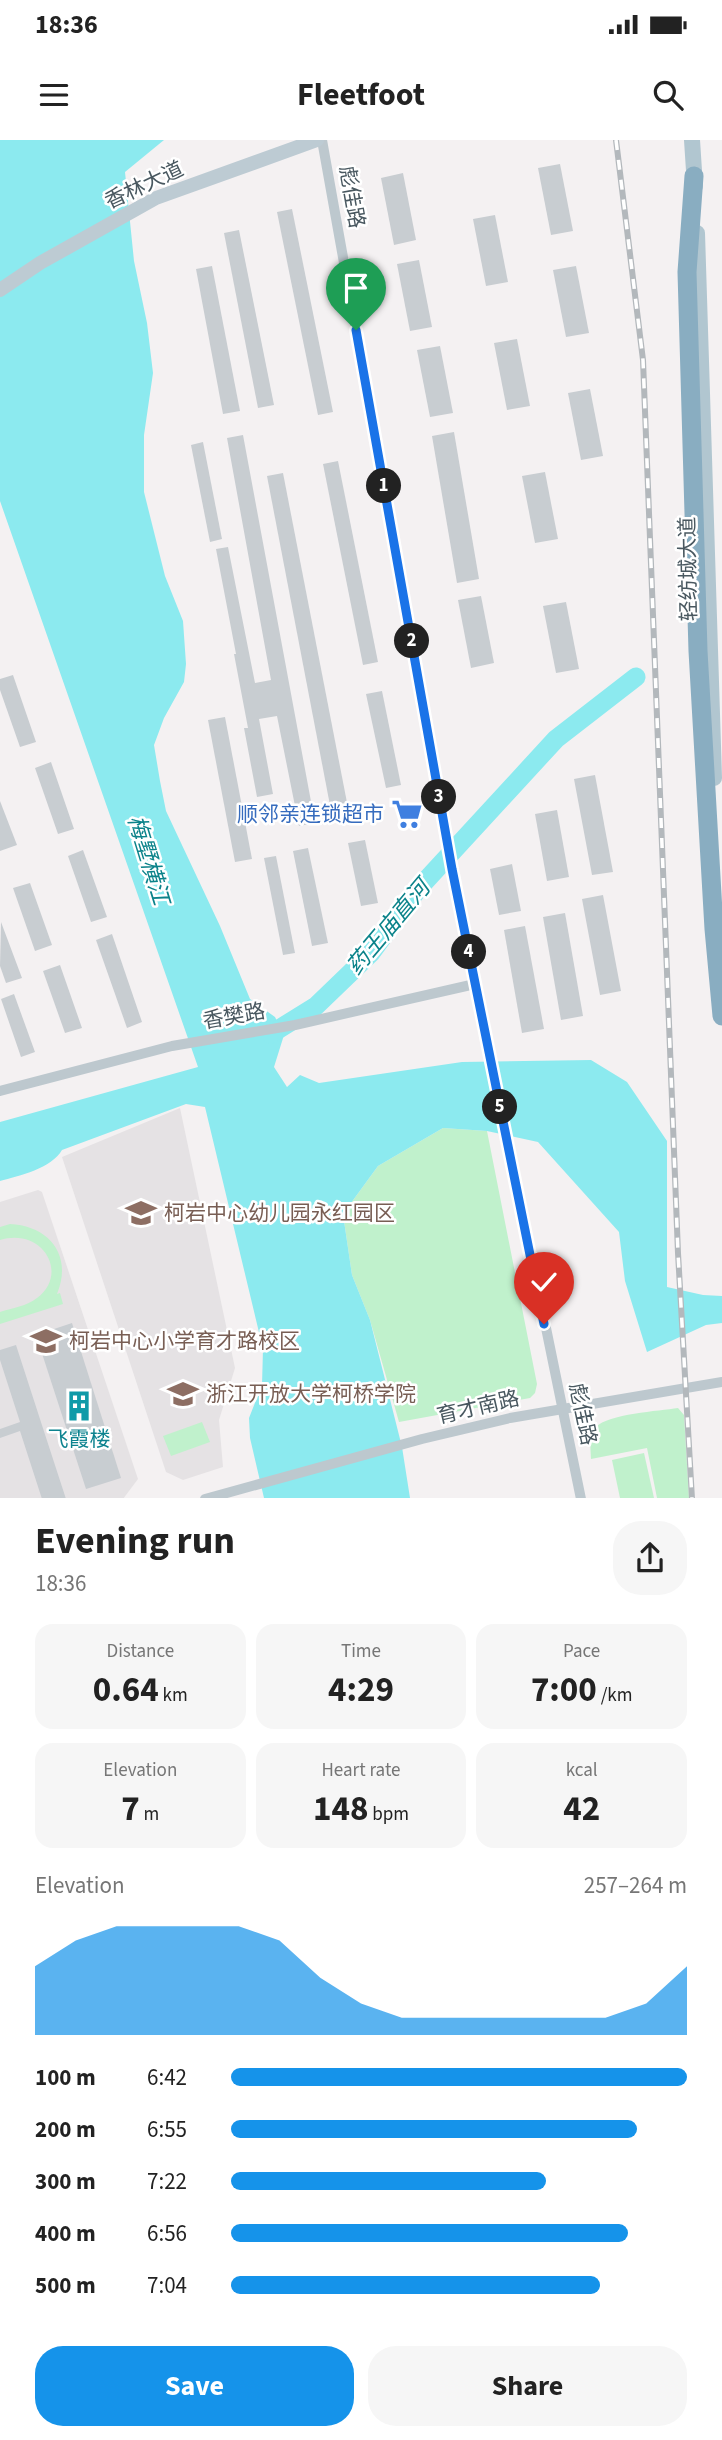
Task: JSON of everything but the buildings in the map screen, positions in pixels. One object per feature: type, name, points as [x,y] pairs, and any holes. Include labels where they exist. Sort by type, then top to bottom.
[{"type":"highway","points":[[695,176],[687,272],[698,651],[714,929],[722,1016]]},
{"type":"main road","name":"轻纺城大道","points":[[692,140],[722,996]]},
{"type":"street","name":"香林大道","points":[[0,290],[40,263],[156,198],[320,140]]},
{"type":"street","name":"彪佳路","points":[[320,140],[452,869],[581,1498]]},
{"type":"street","name":"香樊路","points":[[0,1091],[173,1046],[295,1025],[475,984]]},
{"type":"street","name":"育才南路","points":[[208,1498],[422,1439],[561,1409],[722,1382]]},
{"type":"shaded area","points":[[180,1108],[235,1368],[219,1420],[223,1467],[183,1480],[166,1472],[62,1157]]},
{"type":"shaded area","name":"柯岩中心小学育才路校区","points":[[38,1190],[42,1192],[138,1479],[124,1498],[0,1498],[0,1202]]},
{"type":"green space","points":[[443,1128],[487,1131],[537,1384],[535,1393],[530,1398],[399,1422],[370,1320],[352,1275],[343,1214],[378,1166]]},
{"type":"green space","points":[[10,1224],[36,1230],[54,1245],[62,1267],[57,1294],[60,1293],[63,1304],[0,1324],[0,1312],[33,1301],[47,1288],[51,1277],[51,1265],[39,1246],[28,1240],[15,1238],[0,1240],[0,1227]]},
{"type":"green space","points":[[678,1408],[684,1415],[689,1498],[657,1498],[647,1448],[591,1459],[592,1434],[602,1423],[622,1416]]},
{"type":"green space","points":[[202,1422],[210,1442],[171,1456],[163,1436]]},
{"type":"green space","points":[[644,1453],[654,1498],[620,1498],[612,1460]]},
{"type":"water","name":"梅墅横江","points":[[0,140],[164,140],[125,172],[134,261],[147,323],[153,373],[144,435],[144,492],[165,576],[183,621],[186,664],[184,682],[164,718],[154,745],[166,811],[220,926],[250,999],[275,1017],[284,1035],[274,1067],[287,1087],[300,1075],[319,1083],[462,1062],[591,1060],[627,1082],[667,1141],[667,1287],[722,1296],[722,1323],[706,1325],[647,1352],[625,1281],[619,1232],[538,1142],[487,1131],[443,1128],[378,1166],[343,1214],[352,1275],[370,1320],[402,1447],[410,1498],[264,1498],[250,1438],[249,1418],[262,1385],[263,1349],[205,1107],[186,1104],[62,1150],[43,1166],[0,1181],[0,1122],[198,1067],[0,501]]},
{"type":"waterway","name":"药王庙直河","points":[[271,1034],[316,1006],[371,953],[418,889],[556,739],[636,677]]},
{"type":"railway","points":[[616,140],[643,360],[678,1253],[692,1498]]},
{"type":"place","name":"顺邻亲连锁超市","points":[[407,814]]},
{"type":"place","name":"柯岩中心幼儿园永红园区","points":[[141,1213]]},
{"type":"place","name":"柯岩中心小学育才路校区","points":[[46,1341]]},
{"type":"place","name":"浙江开放大学柯桥学院","points":[[183,1394]]},
{"type":"place","name":"飞霞楼","points":[[79,1406]]},
{"type":"route","points":[[356,330],[452,869],[544,1324]]}]
